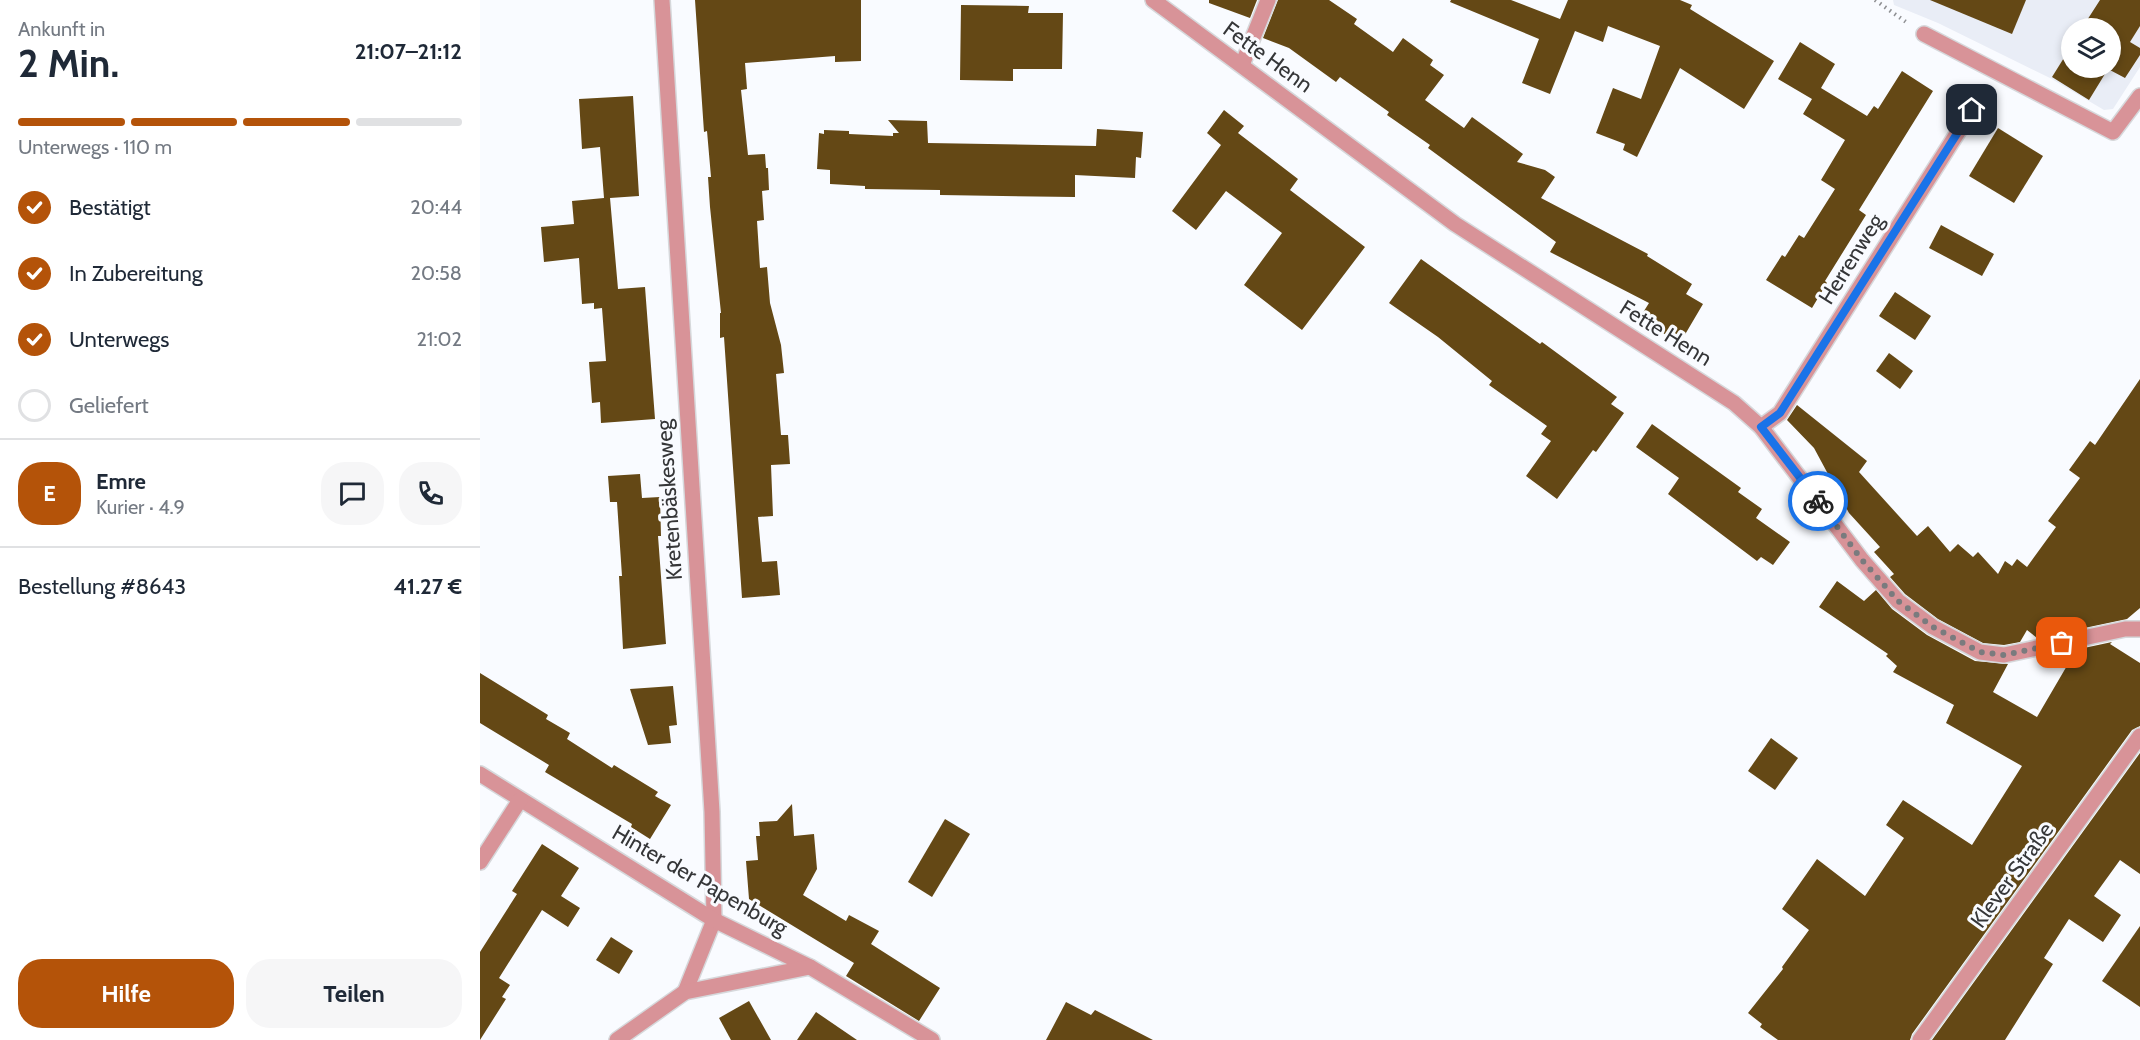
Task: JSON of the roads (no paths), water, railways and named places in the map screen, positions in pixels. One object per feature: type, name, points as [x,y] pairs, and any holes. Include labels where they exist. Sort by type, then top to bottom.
[{"type":"street","name":"Kretenbäskesweg","points":[[662,0],[712,812],[714,920],[685,992]]},
{"type":"street","name":"Fette Henn","points":[[1153,0],[1455,224],[1734,403],[1761,427],[1862,560],[1898,601],[1933,627],[1980,652],[2004,655],[2125,629],[2140,629]]},
{"type":"street","points":[[1242,65],[1268,0]]},
{"type":"street","points":[[1924,34],[2113,132],[2140,96]]},
{"type":"street","name":"Herrenweg","points":[[1761,427],[1780,413],[1972,110]]},
{"type":"street","name":"Klever Straße","points":[[1920,1040],[2140,736]]},
{"type":"street","name":"Hinter der Papenburg","points":[[480,774],[714,920],[810,967],[932,1040]]},
{"type":"street","points":[[480,862],[520,800]]},
{"type":"street","points":[[617,1040],[685,992],[810,967]]}]
